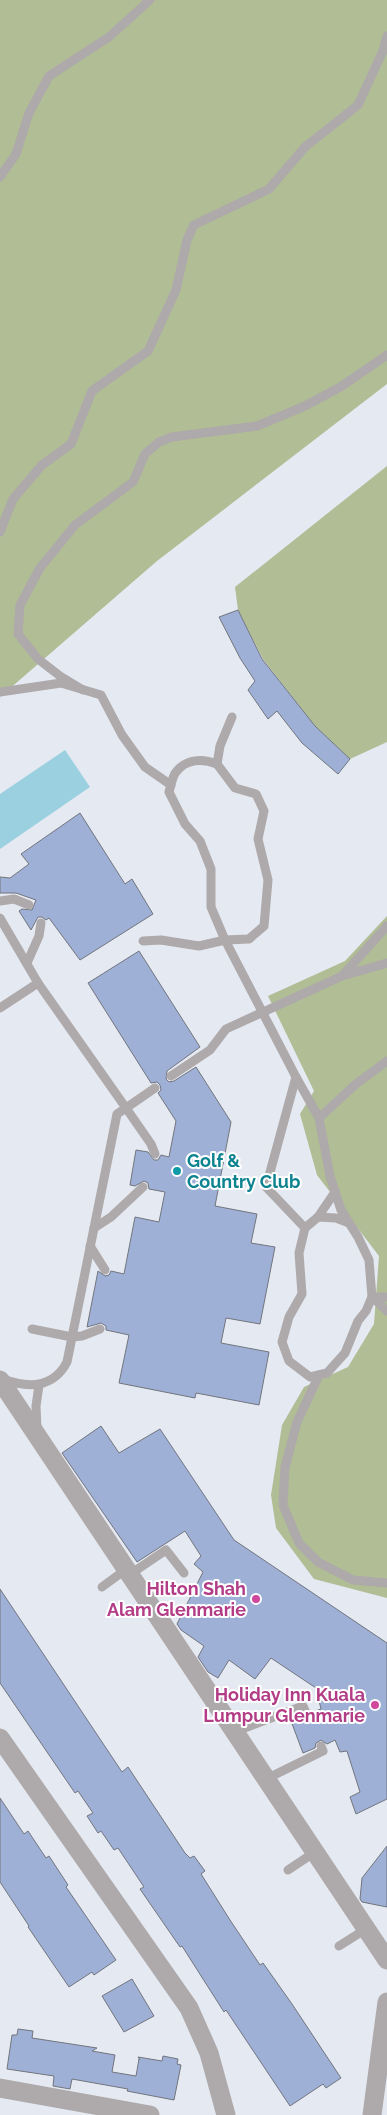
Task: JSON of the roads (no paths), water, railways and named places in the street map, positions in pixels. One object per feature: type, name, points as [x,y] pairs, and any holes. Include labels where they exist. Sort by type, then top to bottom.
[{"type":"street","points":[[0,1380],[387,1960]]},
{"type":"street","points":[[0,1738],[189,2008],[208,2053],[226,2115]]},
{"type":"street","points":[[372,2115],[387,2002]]},
{"type":"street","points":[[0,2088],[150,2115]]},
{"type":"lane","points":[[0,177],[16,154],[29,113],[49,76],[109,37],[150,0]]},
{"type":"lane","points":[[0,532],[13,498],[42,465],[71,444],[92,391],[148,351],[176,290],[187,240],[194,225],[269,188],[305,148],[358,105],[383,51],[387,36]]},
{"type":"lane","points":[[83,690],[60,676],[38,659],[18,634],[20,606],[40,568],[75,525],[133,482],[144,454],[159,442],[172,437],[257,426],[305,406],[342,386],[387,355]]},
{"type":"lane","points":[[0,692],[61,683],[101,695],[122,735],[145,767],[171,785]]},
{"type":"lane","points":[[217,764],[220,746],[232,717]]},
{"type":"lane","points":[[143,942],[161,940],[199,946],[225,940],[249,938],[264,926],[268,880],[258,839],[264,811],[256,794],[235,788],[217,764],[206,759],[188,762],[175,773],[169,792],[185,824],[200,841],[212,869],[211,907],[225,940],[319,1118],[330,1176],[336,1192],[341,1210],[369,1260],[372,1298],[366,1311],[358,1321],[345,1353],[327,1373],[310,1377],[289,1361],[282,1342],[289,1317],[302,1294],[299,1253],[305,1228],[318,1217],[336,1192]]},
{"type":"lane","points":[[0,901],[14,898],[29,905]]},
{"type":"lane","points":[[0,918],[38,983],[151,1144],[155,1154]]},
{"type":"lane","points":[[27,963],[39,936],[41,923]]},
{"type":"lane","points":[[342,976],[387,926]]},
{"type":"lane","points":[[171,1076],[210,1050],[226,1029],[342,976],[387,963]]},
{"type":"lane","points":[[0,1008],[38,983]]},
{"type":"lane","points":[[319,1118],[356,1084],[387,1061]]},
{"type":"lane","points":[[296,1077],[266,1187],[305,1228]]},
{"type":"lane","points":[[0,1380],[19,1385],[40,1385],[54,1378],[63,1370],[67,1362],[117,1114],[155,1088]]},
{"type":"lane","points":[[94,1228],[119,1211],[143,1188]]},
{"type":"lane","points":[[318,1217],[336,1218],[349,1223]]},
{"type":"lane","points":[[90,1246],[106,1270]]},
{"type":"lane","points":[[372,1298],[387,1297]]},
{"type":"lane","points":[[372,1298],[387,1311]]},
{"type":"lane","points":[[32,1329],[72,1337],[82,1336],[100,1329]]},
{"type":"lane","points":[[319,1375],[297,1422],[286,1467],[283,1506],[299,1543],[318,1562],[353,1580],[387,1583]]},
{"type":"lane","points":[[37,1438],[36,1406],[40,1385]]},
{"type":"lane","points":[[102,1587],[166,1550],[184,1573]]},
{"type":"lane","points":[[234,1732],[302,1706],[306,1714]]},
{"type":"lane","points":[[266,1779],[323,1751],[321,1746]]},
{"type":"lane","points":[[288,1870],[315,1852]]},
{"type":"lane","points":[[339,1946],[366,1929]]},
{"type":"water","points":[[65,750],[90,787],[0,849],[0,794]]},
{"type":"place","name":"Golf & Country Club","points":[[177,1171]]},
{"type":"place","name":"Hilton Shah Alam Glenmarie","points":[[256,1599]]},
{"type":"place","name":"Holiday Inn Kuala Lumpur Glenmarie","points":[[375,1705]]}]
